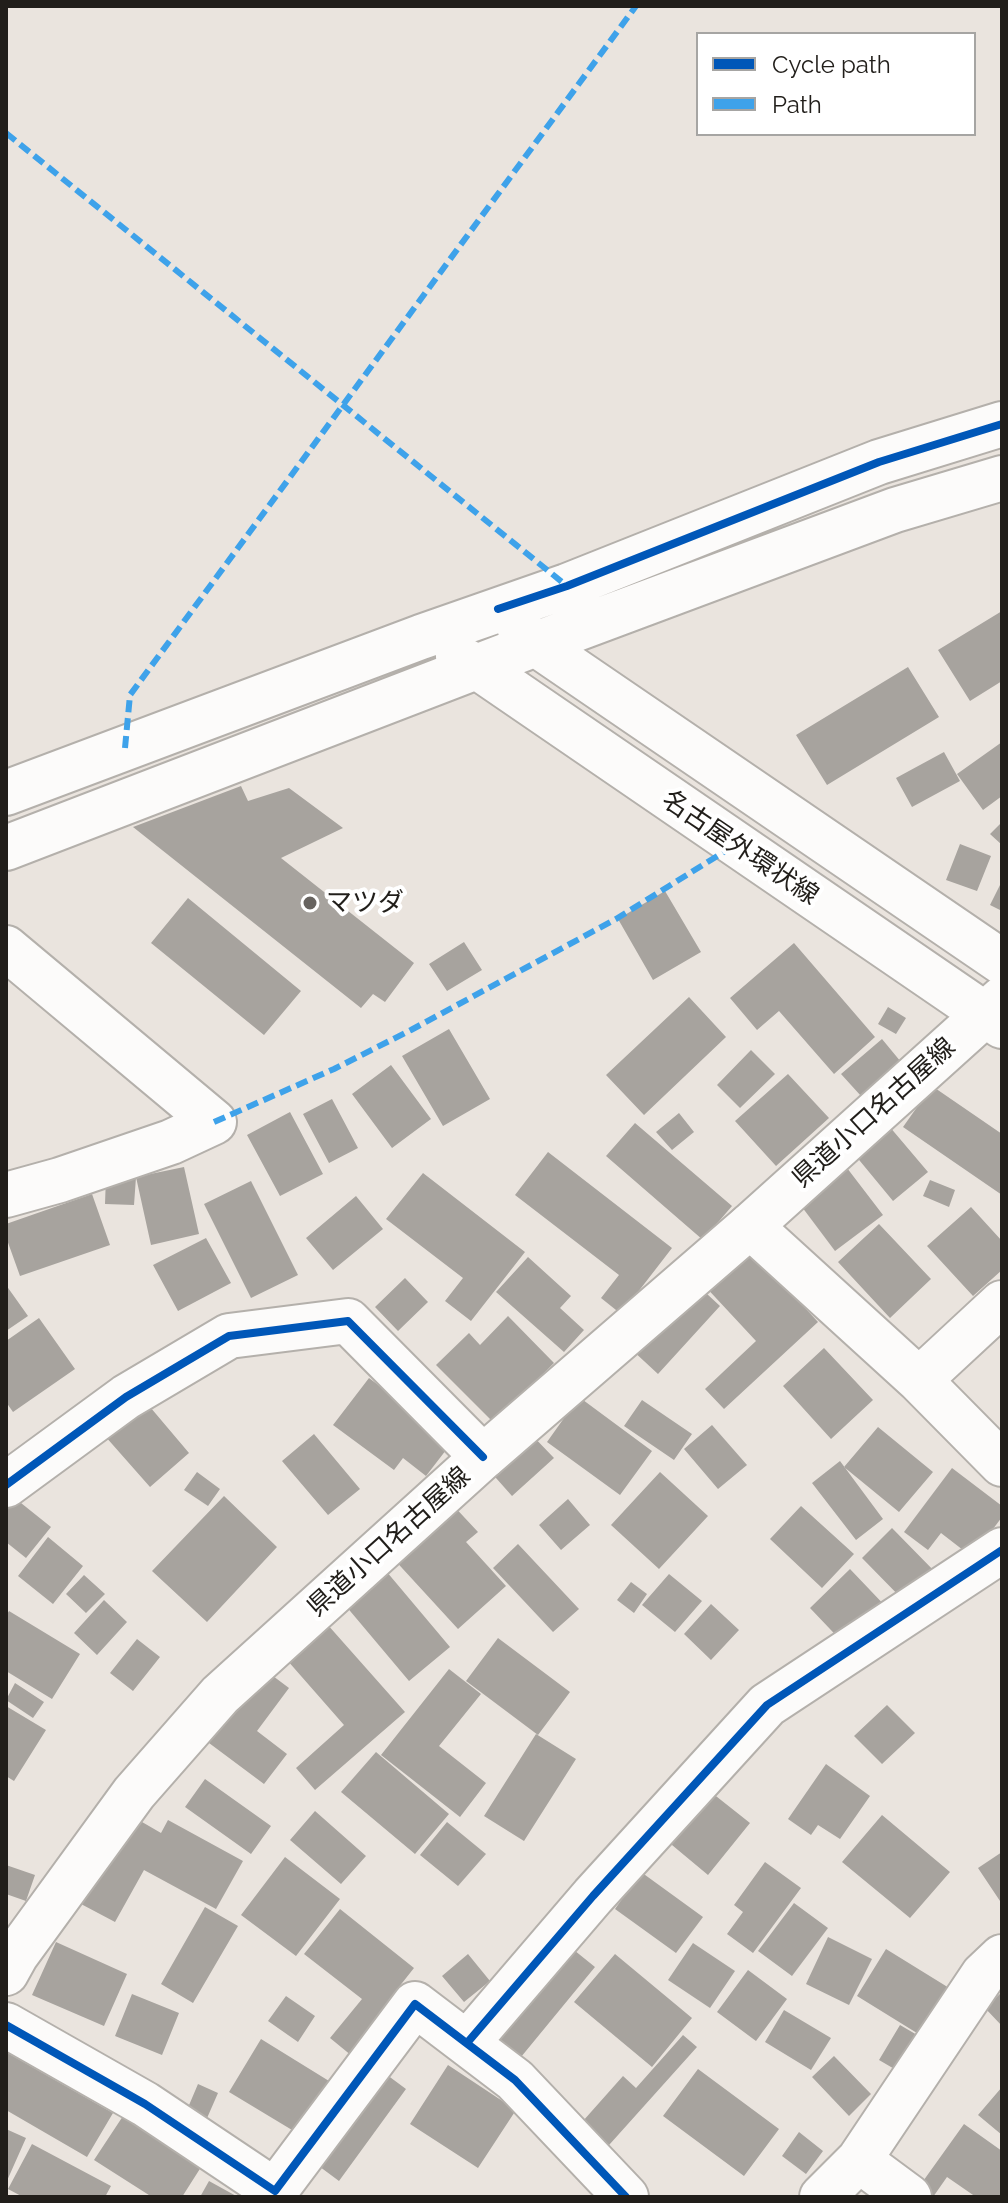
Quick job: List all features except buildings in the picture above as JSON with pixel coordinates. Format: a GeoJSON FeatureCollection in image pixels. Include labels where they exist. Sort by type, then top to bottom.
{"type":"FeatureCollection","features":[{"type":"Feature","properties":{"kind":"street"},"geometry":{"type":"LineString","coordinates":[[6,793],[421,637],[567,586],[879,462],[1002,424]]}},
{"type":"Feature","properties":{"kind":"street"},"geometry":{"type":"LineString","coordinates":[[6,848],[895,510],[1002,478]]}},
{"type":"Feature","properties":{"kind":"street","name":"名古屋外環状線"},"geometry":{"type":"LineString","coordinates":[[498,609],[536,644],[1002,962]]}},
{"type":"Feature","properties":{"kind":"street","name":"名古屋外環状線"},"geometry":{"type":"LineString","coordinates":[[421,637],[479,668],[996,1013]]}},
{"type":"Feature","properties":{"kind":"street"},"geometry":{"type":"LineString","coordinates":[[6,948],[214,1122],[171,1142],[6,1195]]}},
{"type":"Feature","properties":{"kind":"street","name":"県道小口名古屋線"},"geometry":{"type":"LineString","coordinates":[[6,1973],[134,1793],[220,1695],[483,1457],[996,1013]]}},
{"type":"Feature","properties":{"kind":"street"},"geometry":{"type":"LineString","coordinates":[[750,1226],[919,1380],[1002,1464]]}},
{"type":"Feature","properties":{"kind":"street"},"geometry":{"type":"LineString","coordinates":[[919,1380],[1002,1303]]}},
{"type":"Feature","properties":{"kind":"street"},"geometry":{"type":"LineString","coordinates":[[6,1485],[126,1397],[229,1336],[348,1321],[483,1457]]}},
{"type":"Feature","properties":{"kind":"street"},"geometry":{"type":"LineString","coordinates":[[467,2043],[593,1896],[767,1705],[1002,1550]]}},
{"type":"Feature","properties":{"kind":"street"},"geometry":{"type":"LineString","coordinates":[[822,2197],[859,2160],[983,1975],[1002,1957]]}},
{"type":"Feature","properties":{"kind":"street"},"geometry":{"type":"LineString","coordinates":[[6,2025],[145,2104],[275,2191],[415,2004],[515,2080],[626,2197]]}},
{"type":"Feature","properties":{"kind":"street"},"geometry":{"type":"LineString","coordinates":[[859,2160],[909,2197]]}},
{"type":"Feature","properties":{"kind":"marked path"},"geometry":{"type":"LineString","coordinates":[[125,748],[130,695],[636,6]]}},
{"type":"Feature","properties":{"kind":"marked path"},"geometry":{"type":"LineString","coordinates":[[6,133],[567,586]]}},
{"type":"Feature","properties":{"kind":"marked path"},"geometry":{"type":"LineString","coordinates":[[214,1122],[334,1069],[411,1030],[616,919],[735,845]]}},
{"type":"Feature","properties":{"kind":"cycle path"},"geometry":{"type":"LineString","coordinates":[[498,609],[567,586],[879,462],[1002,424]]}},
{"type":"Feature","properties":{"kind":"cycle path"},"geometry":{"type":"LineString","coordinates":[[6,1485],[126,1397],[229,1336],[348,1321],[483,1457]]}},
{"type":"Feature","properties":{"kind":"cycle path"},"geometry":{"type":"LineString","coordinates":[[467,2043],[593,1896],[767,1705],[1002,1550]]}},
{"type":"Feature","properties":{"kind":"cycle path"},"geometry":{"type":"LineString","coordinates":[[6,2025],[145,2104],[275,2191],[415,2004],[515,2080],[626,2197]]}},
{"type":"Feature","properties":{"kind":"place","name":"マツダ"},"geometry":{"type":"Point","coordinates":[310,903]}}]}
